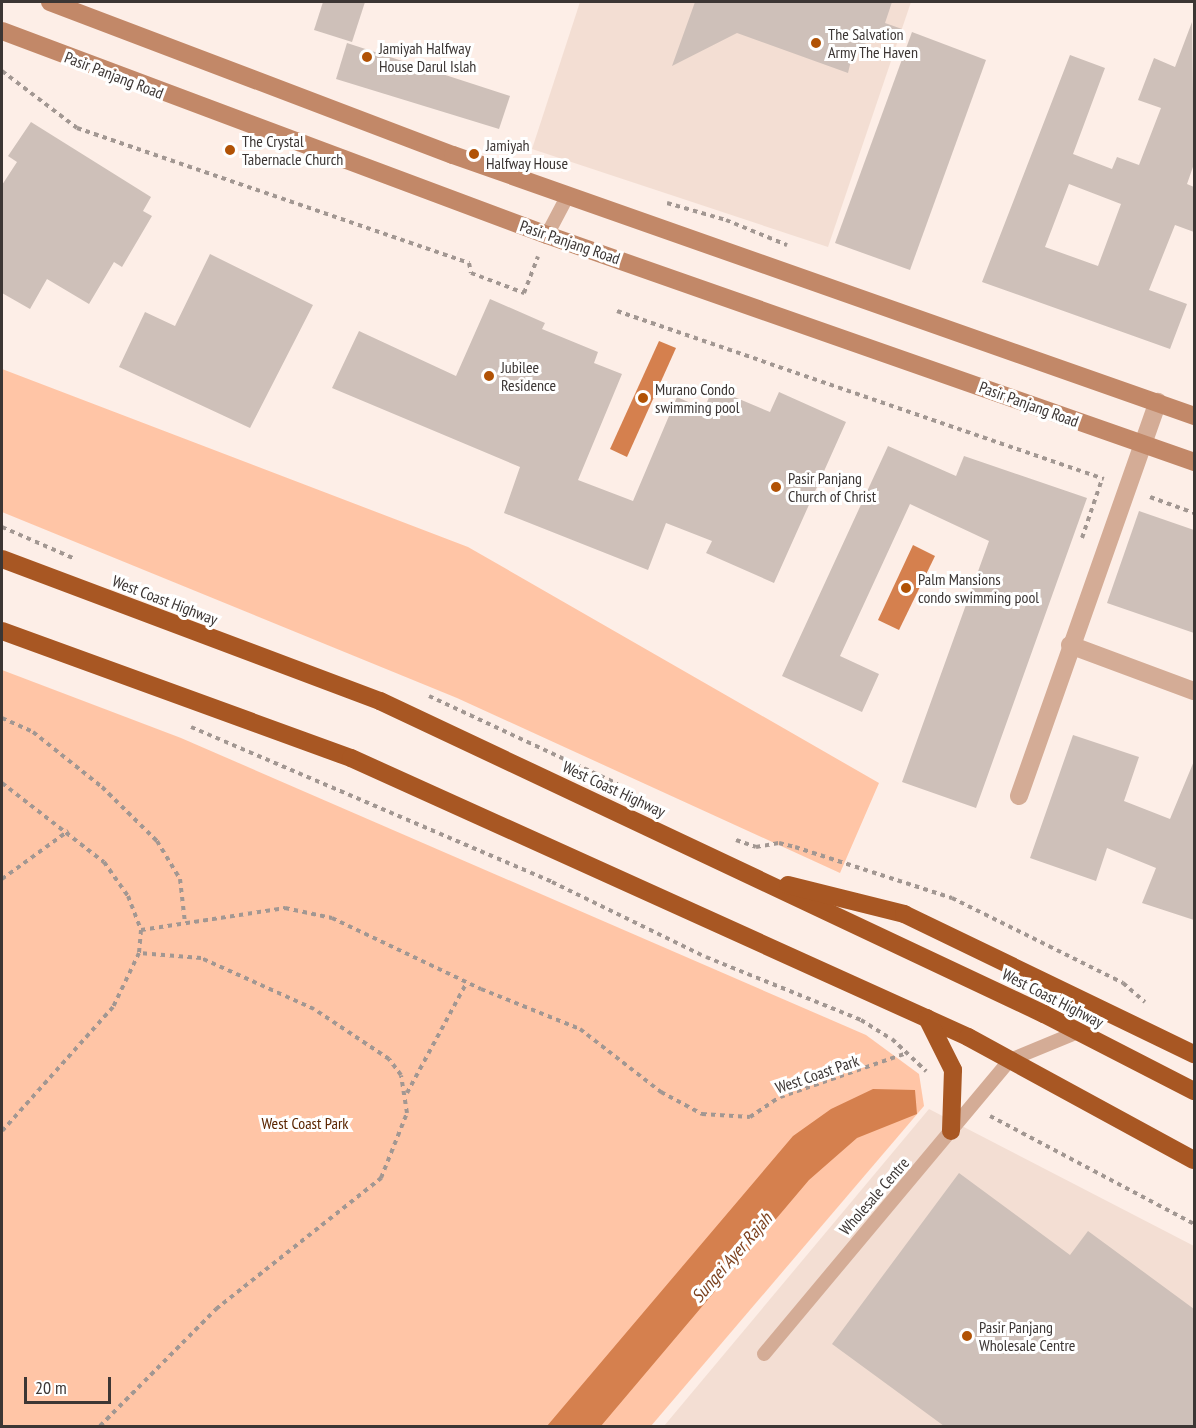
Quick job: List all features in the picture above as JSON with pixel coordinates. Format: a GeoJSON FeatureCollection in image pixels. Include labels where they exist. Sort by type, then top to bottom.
{"type":"FeatureCollection","features":[{"type":"Feature","properties":{"kind":"highway","name":"West Coast Highway"},"geometry":{"type":"LineString","coordinates":[[2,559],[380,701],[757,878],[1078,1032],[1194,1091]]}},
{"type":"Feature","properties":{"kind":"highway"},"geometry":{"type":"LineString","coordinates":[[2,631],[351,758],[927,1018],[1010,1060],[1194,1160]]}},
{"type":"Feature","properties":{"kind":"highway"},"geometry":{"type":"LineString","coordinates":[[757,878],[904,914],[1194,1054]]}},
{"type":"Feature","properties":{"kind":"highway"},"geometry":{"type":"LineString","coordinates":[[927,1018],[953,1071],[951,1131]]}},
{"type":"Feature","properties":{"kind":"main road"},"geometry":{"type":"LineString","coordinates":[[50,2],[568,195],[1194,416]]}},
{"type":"Feature","properties":{"kind":"main road","name":"Pasir Panjang Road"},"geometry":{"type":"LineString","coordinates":[[2,31],[547,235],[1194,462]]}},
{"type":"Feature","properties":{"kind":"street"},"geometry":{"type":"LineString","coordinates":[[1019,796],[1125,488],[1158,402]]}},
{"type":"Feature","properties":{"kind":"street"},"geometry":{"type":"LineString","coordinates":[[1070,645],[1194,691]]}},
{"type":"Feature","properties":{"kind":"lane"},"geometry":{"type":"LineString","coordinates":[[547,235],[568,195]]}},
{"type":"Feature","properties":{"kind":"lane"},"geometry":{"type":"LineString","coordinates":[[1010,1060],[1078,1032]]}},
{"type":"Feature","properties":{"kind":"lane","name":"Wholesale Centre"},"geometry":{"type":"LineString","coordinates":[[764,1354],[951,1131],[972,1110],[1010,1060]]}},
{"type":"Feature","properties":{"kind":"path"},"geometry":{"type":"LineString","coordinates":[[2,71],[77,128],[468,263],[471,273],[524,293],[547,235]]}},
{"type":"Feature","properties":{"kind":"path"},"geometry":{"type":"LineString","coordinates":[[617,311],[1194,513]]}},
{"type":"Feature","properties":{"kind":"path"},"geometry":{"type":"LineString","coordinates":[[2,527],[82,562]]}},
{"type":"Feature","properties":{"kind":"path"},"geometry":{"type":"LineString","coordinates":[[423,693],[630,790]]}},
{"type":"Feature","properties":{"kind":"path"},"geometry":{"type":"LineString","coordinates":[[2,718],[42,739],[102,787],[157,841],[180,879],[184,923]]}},
{"type":"Feature","properties":{"kind":"path"},"geometry":{"type":"LineString","coordinates":[[189,726],[552,882],[706,957],[861,1020],[907,1053],[952,1090]]}},
{"type":"Feature","properties":{"kind":"path"},"geometry":{"type":"LineString","coordinates":[[2,783],[68,831],[104,862],[128,896],[141,930],[139,953],[113,1007],[2,1131]]}},
{"type":"Feature","properties":{"kind":"path"},"geometry":{"type":"LineString","coordinates":[[2,879],[68,831]]}},
{"type":"Feature","properties":{"kind":"path"},"geometry":{"type":"LineString","coordinates":[[732,838],[756,847],[779,843],[795,847],[952,898],[1123,983],[1152,1008]]}},
{"type":"Feature","properties":{"kind":"path","name":"West Coast Park"},"geometry":{"type":"LineString","coordinates":[[141,930],[285,908],[323,916],[467,982],[580,1029],[662,1092],[702,1113],[750,1117],[780,1097],[907,1053]]}},
{"type":"Feature","properties":{"kind":"path"},"geometry":{"type":"LineString","coordinates":[[100,1426],[216,1309],[381,1178],[407,1113],[406,1094],[389,1059],[315,1009],[201,958],[139,953]]}},
{"type":"Feature","properties":{"kind":"path"},"geometry":{"type":"LineString","coordinates":[[406,1094],[467,982]]}},
{"type":"Feature","properties":{"kind":"path"},"geometry":{"type":"LineString","coordinates":[[972,1110],[1004,1120],[1194,1224]]}},
{"type":"Feature","properties":{"kind":"shaded area"},"geometry":{"type":"Polygon","coordinates":[[[580,2],[911,2],[828,247],[532,149],[580,2]]]}},
{"type":"Feature","properties":{"kind":"shaded area","name":"Pasir Panjang Wholesale Centre"},"geometry":{"type":"Polygon","coordinates":[[[929,1109],[1194,1246],[1194,1426],[664,1426],[929,1109]]]}},
{"type":"Feature","properties":{"kind":"green space"},"geometry":{"type":"Polygon","coordinates":[[[2,369],[468,547],[879,783],[840,873],[457,698],[2,512],[2,369]]]}},
{"type":"Feature","properties":{"kind":"green space","name":"West Coast Park"},"geometry":{"type":"Polygon","coordinates":[[[2,670],[181,738],[866,1035],[919,1074],[924,1106],[651,1426],[2,1426],[2,670]]]}},
{"type":"Feature","properties":{"kind":"water","name":"Murano Condo swimming pool"},"geometry":{"type":"Polygon","coordinates":[[[659,341],[676,348],[627,457],[610,449],[659,341]]]}},
{"type":"Feature","properties":{"kind":"water","name":"Palm Mansions condo swimming pool"},"geometry":{"type":"Polygon","coordinates":[[[913,545],[935,556],[899,630],[878,620],[913,545]]]}},
{"type":"Feature","properties":{"kind":"water","name":"Sungei Ayer Rajah"},"geometry":{"type":"Polygon","coordinates":[[[873,1089],[915,1090],[917,1114],[857,1138],[809,1180],[601,1426],[547,1426],[793,1136],[831,1109],[873,1089]]]}},
{"type":"Feature","properties":{"kind":"building"},"geometry":{"type":"Polygon","coordinates":[[[323,2],[365,2],[352,42],[314,30],[323,2]]]}},
{"type":"Feature","properties":{"kind":"building","name":"The Salvation Army The Haven"},"geometry":{"type":"Polygon","coordinates":[[[695,2],[892,2],[885,23],[902,29],[854,48],[848,73],[737,33],[672,66],[695,2]]]}},
{"type":"Feature","properties":{"kind":"building"},"geometry":{"type":"Polygon","coordinates":[[[1192,22],[1194,164],[1187,184],[1194,187],[1194,232],[1175,225],[1149,290],[1187,304],[1170,349],[982,282],[1070,55],[1105,68],[1073,154],[1112,169],[1117,157],[1139,165],[1161,108],[1138,100],[1154,58],[1175,67],[1192,22]],[[1069,184],[1045,247],[1098,266],[1121,204],[1069,184]]]}},
{"type":"Feature","properties":{"kind":"building"},"geometry":{"type":"Polygon","coordinates":[[[912,32],[986,60],[910,270],[835,243],[912,32]]]}},
{"type":"Feature","properties":{"kind":"building"},"geometry":{"type":"Polygon","coordinates":[[[347,43],[510,96],[499,129],[336,79],[347,43]]]}},
{"type":"Feature","properties":{"kind":"building"},"geometry":{"type":"Polygon","coordinates":[[[31,122],[151,197],[143,211],[152,216],[122,267],[114,262],[89,304],[47,279],[30,309],[2,293],[2,185],[17,162],[8,156],[31,122]]]}},
{"type":"Feature","properties":{"kind":"building"},"geometry":{"type":"Polygon","coordinates":[[[210,254],[313,305],[250,428],[119,367],[145,312],[175,326],[210,254]]]}},
{"type":"Feature","properties":{"kind":"building"},"geometry":{"type":"Polygon","coordinates":[[[490,299],[545,323],[542,329],[598,352],[594,363],[622,374],[578,480],[633,501],[677,397],[704,409],[713,388],[770,412],[779,392],[846,422],[774,583],[706,553],[712,541],[666,523],[648,570],[504,513],[520,467],[332,388],[359,331],[456,376],[490,299]]]}},
{"type":"Feature","properties":{"kind":"building"},"geometry":{"type":"Polygon","coordinates":[[[888,446],[956,476],[964,456],[1087,498],[976,808],[902,782],[989,541],[910,504],[840,656],[879,674],[862,712],[782,676],[888,446]]]}},
{"type":"Feature","properties":{"kind":"building"},"geometry":{"type":"Polygon","coordinates":[[[1139,511],[1194,530],[1194,633],[1107,603],[1139,511]]]}},
{"type":"Feature","properties":{"kind":"building"},"geometry":{"type":"Polygon","coordinates":[[[1073,735],[1139,757],[1124,801],[1170,819],[1194,761],[1194,920],[1142,903],[1156,868],[1107,848],[1096,881],[1030,858],[1073,735]]]}},
{"type":"Feature","properties":{"kind":"building"},"geometry":{"type":"Polygon","coordinates":[[[959,1173],[1070,1255],[1088,1231],[1194,1309],[1194,1426],[944,1426],[832,1344],[959,1173]]]}},
{"type":"Feature","properties":{"kind":"place","name":"The Salvation Army The Haven"},"geometry":{"type":"Point","coordinates":[816,43]}},
{"type":"Feature","properties":{"kind":"place","name":"Jamiyah Halfway House Darul Islah"},"geometry":{"type":"Point","coordinates":[367,57]}},
{"type":"Feature","properties":{"kind":"place","name":"The Crystal Tabernacle Church"},"geometry":{"type":"Point","coordinates":[230,150]}},
{"type":"Feature","properties":{"kind":"place","name":"Jamiyah Halfway House"},"geometry":{"type":"Point","coordinates":[474,154]}},
{"type":"Feature","properties":{"kind":"place","name":"Jubilee Residence"},"geometry":{"type":"Point","coordinates":[489,376]}},
{"type":"Feature","properties":{"kind":"place","name":"Murano Condo swimming pool"},"geometry":{"type":"Point","coordinates":[643,398]}},
{"type":"Feature","properties":{"kind":"place","name":"Pasir Panjang Church of Christ"},"geometry":{"type":"Point","coordinates":[776,487]}},
{"type":"Feature","properties":{"kind":"place","name":"Palm Mansions condo swimming pool"},"geometry":{"type":"Point","coordinates":[906,588]}},
{"type":"Feature","properties":{"kind":"place","name":"Pasir Panjang Wholesale Centre"},"geometry":{"type":"Point","coordinates":[967,1336]}}]}
